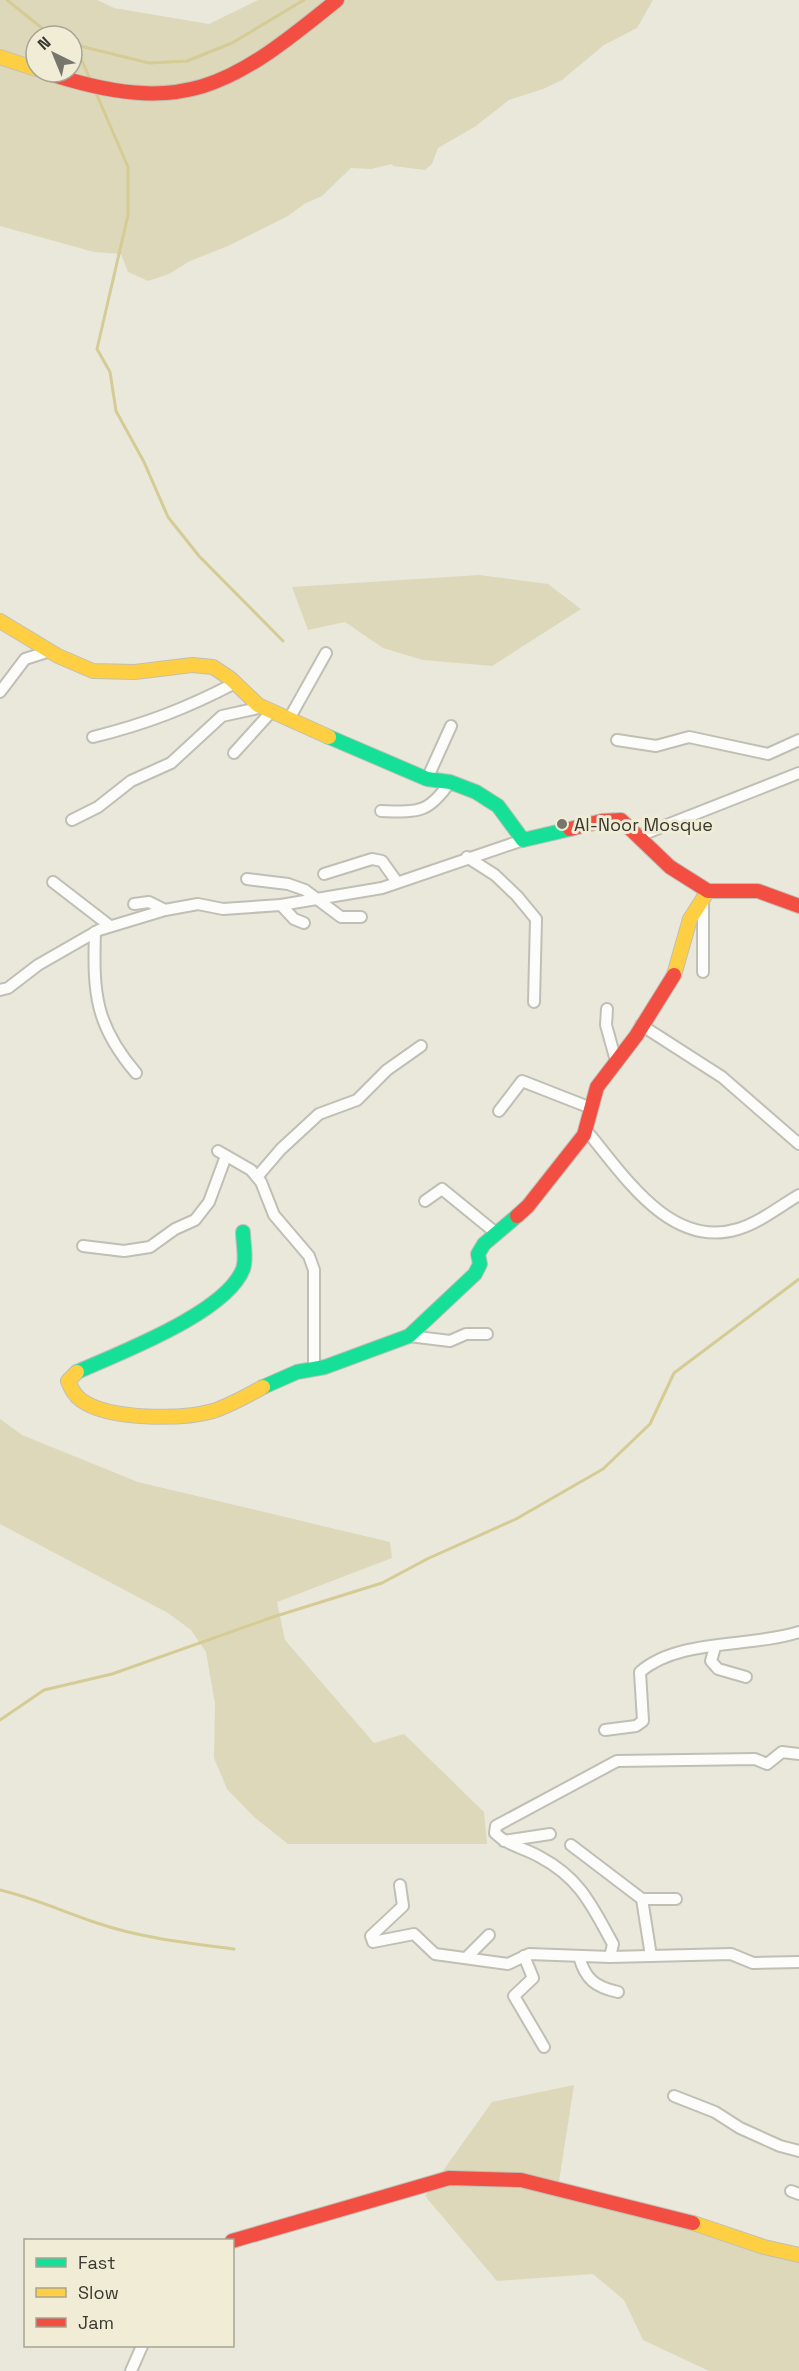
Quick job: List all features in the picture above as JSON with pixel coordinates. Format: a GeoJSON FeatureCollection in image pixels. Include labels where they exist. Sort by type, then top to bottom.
{"type":"FeatureCollection","features":[{"type":"Feature","properties":{"kind":"street"},"geometry":{"type":"LineString","coordinates":[[78,84],[127,92],[166,93],[207,87],[267,57],[337,0]]}},
{"type":"Feature","properties":{"kind":"street"},"geometry":{"type":"LineString","coordinates":[[0,57],[24,65]]}},
{"type":"Feature","properties":{"kind":"street"},"geometry":{"type":"LineString","coordinates":[[0,621],[26,634],[60,658],[94,671],[155,670],[194,664],[212,667],[231,677],[241,692],[267,709],[427,780],[450,782],[476,792],[498,806],[523,840]]}},
{"type":"Feature","properties":{"kind":"street"},"geometry":{"type":"LineString","coordinates":[[0,692],[25,659],[51,651]]}},
{"type":"Feature","properties":{"kind":"street"},"geometry":{"type":"LineString","coordinates":[[289,719],[326,652]]}},
{"type":"Feature","properties":{"kind":"street"},"geometry":{"type":"LineString","coordinates":[[93,737],[148,723],[192,706],[235,683]]}},
{"type":"Feature","properties":{"kind":"street"},"geometry":{"type":"LineString","coordinates":[[234,753],[267,709]]}},
{"type":"Feature","properties":{"kind":"street"},"geometry":{"type":"LineString","coordinates":[[72,820],[98,807],[131,781],[171,763],[222,716],[267,709]]}},
{"type":"Feature","properties":{"kind":"street"},"geometry":{"type":"LineString","coordinates":[[427,780],[451,726]]}},
{"type":"Feature","properties":{"kind":"street"},"geometry":{"type":"LineString","coordinates":[[617,740],[656,746],[689,737],[768,754],[799,740]]}},
{"type":"Feature","properties":{"kind":"street"},"geometry":{"type":"LineString","coordinates":[[639,836],[799,773]]}},
{"type":"Feature","properties":{"kind":"street"},"geometry":{"type":"LineString","coordinates":[[773,784],[799,780]]}},
{"type":"Feature","properties":{"kind":"street"},"geometry":{"type":"LineString","coordinates":[[381,811],[413,812],[435,803],[450,782]]}},
{"type":"Feature","properties":{"kind":"street"},"geometry":{"type":"LineString","coordinates":[[0,990],[8,988],[38,965],[95,932],[165,910],[198,904],[223,909],[281,905],[382,888],[467,857],[523,840],[602,821],[621,820],[670,867],[706,894],[758,891],[799,906]]}},
{"type":"Feature","properties":{"kind":"street"},"geometry":{"type":"LineString","coordinates":[[467,857],[495,875],[522,900],[536,919],[534,1002]]}},
{"type":"Feature","properties":{"kind":"street"},"geometry":{"type":"LineString","coordinates":[[324,874],[372,859],[382,861],[397,882]]}},
{"type":"Feature","properties":{"kind":"street"},"geometry":{"type":"LineString","coordinates":[[247,879],[288,884],[318,898],[341,917],[361,917]]}},
{"type":"Feature","properties":{"kind":"street"},"geometry":{"type":"LineString","coordinates":[[53,882],[110,926]]}},
{"type":"Feature","properties":{"kind":"street"},"geometry":{"type":"LineString","coordinates":[[703,972],[706,894]]}},
{"type":"Feature","properties":{"kind":"street"},"geometry":{"type":"LineString","coordinates":[[243,1232],[244,1268],[232,1288],[168,1332],[76,1372],[68,1381],[75,1396],[85,1403],[125,1413],[178,1416],[222,1408],[266,1383],[355,1357],[409,1336],[475,1274],[480,1264],[478,1254],[484,1244],[528,1206],[586,1130],[597,1087],[642,1025],[674,975],[690,919],[706,894]]}},
{"type":"Feature","properties":{"kind":"street"},"geometry":{"type":"LineString","coordinates":[[134,904],[149,902],[165,910]]}},
{"type":"Feature","properties":{"kind":"street"},"geometry":{"type":"LineString","coordinates":[[281,905],[294,919],[304,923]]}},
{"type":"Feature","properties":{"kind":"street"},"geometry":{"type":"LineString","coordinates":[[95,932],[94,967],[100,1019],[136,1073]]}},
{"type":"Feature","properties":{"kind":"street"},"geometry":{"type":"LineString","coordinates":[[607,1009],[606,1025],[616,1060]]}},
{"type":"Feature","properties":{"kind":"street"},"geometry":{"type":"LineString","coordinates":[[642,1025],[722,1077],[799,1144]]}},
{"type":"Feature","properties":{"kind":"street"},"geometry":{"type":"LineString","coordinates":[[257,1177],[281,1149],[319,1114],[357,1100],[387,1070],[421,1046]]}},
{"type":"Feature","properties":{"kind":"street"},"geometry":{"type":"LineString","coordinates":[[499,1111],[522,1081],[591,1108]]}},
{"type":"Feature","properties":{"kind":"street"},"geometry":{"type":"LineString","coordinates":[[586,1130],[650,1206],[686,1228],[721,1232],[740,1229],[799,1196]]}},
{"type":"Feature","properties":{"kind":"street"},"geometry":{"type":"LineString","coordinates":[[83,1246],[124,1251],[150,1247],[175,1229],[195,1220],[209,1202],[222,1153],[257,1177],[274,1215],[309,1256],[314,1270],[312,1303],[316,1341],[314,1368]]}},
{"type":"Feature","properties":{"kind":"street"},"geometry":{"type":"LineString","coordinates":[[425,1201],[442,1189],[496,1233]]}},
{"type":"Feature","properties":{"kind":"street"},"geometry":{"type":"LineString","coordinates":[[409,1336],[450,1341],[466,1334],[487,1334]]}},
{"type":"Feature","properties":{"kind":"street"},"geometry":{"type":"LineString","coordinates":[[605,1730],[627,1728],[643,1721],[640,1672],[653,1661],[693,1650],[755,1642],[799,1632]]}},
{"type":"Feature","properties":{"kind":"street"},"geometry":{"type":"LineString","coordinates":[[715,1647],[711,1661],[718,1669],[746,1677]]}},
{"type":"Feature","properties":{"kind":"street"},"geometry":{"type":"LineString","coordinates":[[610,1957],[613,1944],[580,1886],[540,1856],[504,1841],[495,1833],[496,1826],[501,1821],[595,1776],[617,1761],[755,1759],[767,1764],[782,1752],[799,1754]]}},
{"type":"Feature","properties":{"kind":"street"},"geometry":{"type":"LineString","coordinates":[[504,1841],[550,1834]]}},
{"type":"Feature","properties":{"kind":"street"},"geometry":{"type":"LineString","coordinates":[[571,1845],[642,1899],[676,1899]]}},
{"type":"Feature","properties":{"kind":"street"},"geometry":{"type":"LineString","coordinates":[[400,1885],[403,1906],[371,1936],[374,1942],[414,1934],[435,1954],[508,1964],[529,1954],[610,1957],[731,1954],[753,1963],[799,1962]]}},
{"type":"Feature","properties":{"kind":"street"},"geometry":{"type":"LineString","coordinates":[[642,1899],[651,1956]]}},
{"type":"Feature","properties":{"kind":"street"},"geometry":{"type":"LineString","coordinates":[[466,1958],[489,1935]]}},
{"type":"Feature","properties":{"kind":"street"},"geometry":{"type":"LineString","coordinates":[[524,1956],[533,1978],[514,1996],[544,2047]]}},
{"type":"Feature","properties":{"kind":"street"},"geometry":{"type":"LineString","coordinates":[[579,1956],[582,1968],[590,1980],[601,1988],[618,1992]]}},
{"type":"Feature","properties":{"kind":"street"},"geometry":{"type":"LineString","coordinates":[[675,2096],[715,2112],[740,2128],[780,2146],[799,2151]]}},
{"type":"Feature","properties":{"kind":"street"},"geometry":{"type":"LineString","coordinates":[[234,2240],[449,2178],[521,2180],[704,2226],[764,2247],[799,2255]]}},
{"type":"Feature","properties":{"kind":"street"},"geometry":{"type":"LineString","coordinates":[[131,2371],[142,2347]]}},
{"type":"Feature","properties":{"kind":"shaded area"},"geometry":{"type":"Polygon","coordinates":[[[0,0],[97,0],[114,8],[209,24],[258,0],[653,0],[637,28],[604,45],[562,80],[509,100],[476,126],[438,148],[432,164],[425,170],[392,164],[371,169],[351,168],[322,196],[304,204],[288,216],[228,246],[190,261],[169,274],[148,281],[128,272],[121,254],[94,252],[0,226],[0,0]]]}},
{"type":"Feature","properties":{"kind":"shaded area"},"geometry":{"type":"Polygon","coordinates":[[[479,575],[548,584],[581,609],[492,666],[423,660],[383,648],[345,622],[308,630],[292,587],[479,575]]]}},
{"type":"Feature","properties":{"kind":"shaded area"},"geometry":{"type":"Polygon","coordinates":[[[0,1419],[22,1435],[138,1482],[390,1542],[392,1558],[277,1602],[285,1640],[374,1743],[404,1734],[484,1812],[487,1844],[288,1844],[254,1817],[227,1789],[214,1758],[215,1704],[206,1652],[191,1630],[168,1613],[0,1524],[0,1419]]]}},
{"type":"Feature","properties":{"kind":"shaded area"},"geometry":{"type":"Polygon","coordinates":[[[574,2085],[558,2188],[799,2256],[799,2371],[709,2371],[643,2340],[624,2300],[593,2274],[497,2281],[425,2196],[492,2102],[574,2085]]]}},
{"type":"Feature","properties":{"kind":"waterway"},"geometry":{"type":"LineString","coordinates":[[7,0],[37,24]]}},
{"type":"Feature","properties":{"kind":"waterway"},"geometry":{"type":"LineString","coordinates":[[84,47],[149,63],[187,61],[232,43],[304,0]]}},
{"type":"Feature","properties":{"kind":"waterway"},"geometry":{"type":"LineString","coordinates":[[84,65],[90,79]]}},
{"type":"Feature","properties":{"kind":"waterway"},"geometry":{"type":"LineString","coordinates":[[96,93],[128,167],[128,215],[97,349],[110,372],[116,411],[144,462],[168,517],[199,556],[283,641]]}},
{"type":"Feature","properties":{"kind":"waterway"},"geometry":{"type":"LineString","coordinates":[[0,1720],[44,1690],[112,1674],[273,1617],[382,1583],[427,1559],[516,1519],[603,1469],[650,1424],[674,1373],[799,1279]]}},
{"type":"Feature","properties":{"kind":"waterway"},"geometry":{"type":"LineString","coordinates":[[0,1890],[130,1933],[234,1949]]}},
{"type":"Feature","properties":{"kind":"traffic: fast"},"geometry":{"type":"LineString","coordinates":[[329,737],[427,779],[450,782],[476,792],[498,806],[523,840],[570,829]]}},
{"type":"Feature","properties":{"kind":"traffic: fast"},"geometry":{"type":"LineString","coordinates":[[263,1387],[297,1372],[325,1367],[409,1336],[475,1274],[480,1264],[478,1254],[484,1244],[517,1216]]}},
{"type":"Feature","properties":{"kind":"traffic: fast"},"geometry":{"type":"LineString","coordinates":[[77,1372],[169,1330],[216,1301],[233,1285],[243,1269],[245,1255],[243,1232]]}},
{"type":"Feature","properties":{"kind":"traffic: slow"},"geometry":{"type":"LineString","coordinates":[[0,57],[24,65]]}},
{"type":"Feature","properties":{"kind":"traffic: slow"},"geometry":{"type":"LineString","coordinates":[[0,621],[58,656],[93,671],[135,672],[192,665],[213,667],[231,679],[258,705],[329,737]]}},
{"type":"Feature","properties":{"kind":"traffic: slow"},"geometry":{"type":"LineString","coordinates":[[674,975],[690,919],[708,891]]}},
{"type":"Feature","properties":{"kind":"traffic: slow"},"geometry":{"type":"LineString","coordinates":[[77,1372],[68,1381],[81,1400],[93,1407],[126,1415],[164,1417],[199,1414],[233,1403],[263,1387]]}},
{"type":"Feature","properties":{"kind":"traffic: slow"},"geometry":{"type":"LineString","coordinates":[[693,2223],[764,2247],[799,2255]]}},
{"type":"Feature","properties":{"kind":"traffic: jam"},"geometry":{"type":"LineString","coordinates":[[84,84],[134,93],[170,93],[202,86],[234,74],[265,55],[337,0]]}},
{"type":"Feature","properties":{"kind":"traffic: jam"},"geometry":{"type":"LineString","coordinates":[[570,829],[602,821],[621,820],[670,867],[708,891],[758,891],[799,906]]}},
{"type":"Feature","properties":{"kind":"traffic: jam"},"geometry":{"type":"LineString","coordinates":[[517,1216],[528,1206],[584,1135],[597,1087],[636,1036],[674,975]]}},
{"type":"Feature","properties":{"kind":"traffic: jam"},"geometry":{"type":"LineString","coordinates":[[234,2240],[449,2178],[521,2180],[693,2223]]}},
{"type":"Feature","properties":{"kind":"place","name":"Al-Noor Mosque"},"geometry":{"type":"Point","coordinates":[562,824]}}]}
